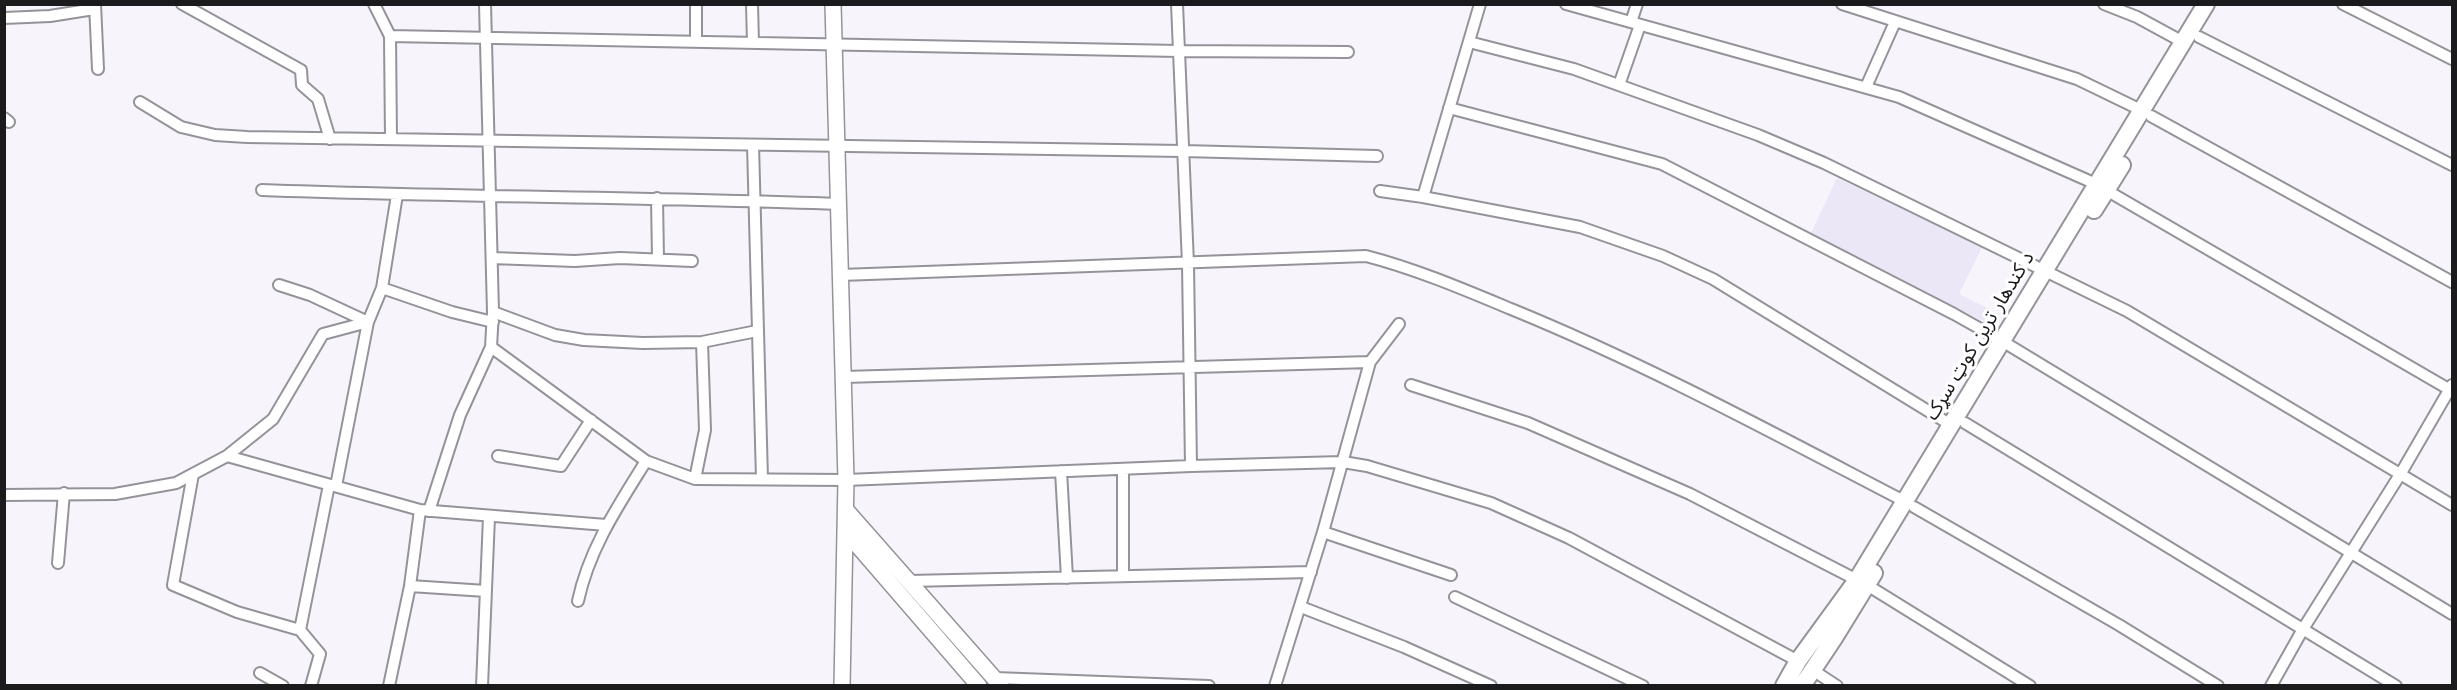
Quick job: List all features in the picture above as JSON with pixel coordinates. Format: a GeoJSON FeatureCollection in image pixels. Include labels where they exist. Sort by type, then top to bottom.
{"type":"FeatureCollection","features":[{"type":"Feature","properties":{"kind":"main road"},"geometry":{"type":"LineString","coordinates":[[833,4],[846,480],[842,686]]}},
{"type":"Feature","properties":{"kind":"main road","name":"د کندهار ترين کوټ سړک"},"geometry":{"type":"LineString","coordinates":[[2191,39],[2206,4]]}},
{"type":"Feature","properties":{"kind":"main road","name":"د کندهار ترين کوټ سړک"},"geometry":{"type":"LineString","coordinates":[[1784,686],[1805,665],[1862,583],[2191,39],[2219,4]]}},
{"type":"Feature","properties":{"kind":"main road"},"geometry":{"type":"LineString","coordinates":[[846,510],[998,682]]}},
{"type":"Feature","properties":{"kind":"main road"},"geometry":{"type":"LineString","coordinates":[[846,532],[980,686]]}},
{"type":"Feature","properties":{"kind":"main road","name":"د کندهار ترين کوټ سړک"},"geometry":{"type":"LineString","coordinates":[[1802,686],[1805,665]]}},
{"type":"Feature","properties":{"kind":"street"},"geometry":{"type":"LineString","coordinates":[[182,4],[301,70],[302,86],[318,99],[330,138]]}},
{"type":"Feature","properties":{"kind":"street"},"geometry":{"type":"LineString","coordinates":[[374,4],[390,36],[391,139]]}},
{"type":"Feature","properties":{"kind":"street"},"geometry":{"type":"LineString","coordinates":[[389,686],[424,510],[460,415],[491,347],[492,258],[485,4]]}},
{"type":"Feature","properties":{"kind":"street"},"geometry":{"type":"LineString","coordinates":[[696,4],[696,42]]}},
{"type":"Feature","properties":{"kind":"street"},"geometry":{"type":"LineString","coordinates":[[752,4],[753,43]]}},
{"type":"Feature","properties":{"kind":"street"},"geometry":{"type":"LineString","coordinates":[[1177,4],[1188,264],[1191,466]]}},
{"type":"Feature","properties":{"kind":"street"},"geometry":{"type":"LineString","coordinates":[[1423,196],[1480,4]]}},
{"type":"Feature","properties":{"kind":"street"},"geometry":{"type":"LineString","coordinates":[[1566,4],[1899,97],[2102,187],[2452,388],[2271,686]]}},
{"type":"Feature","properties":{"kind":"street"},"geometry":{"type":"LineString","coordinates":[[1619,85],[1635,24],[1637,4]]}},
{"type":"Feature","properties":{"kind":"street"},"geometry":{"type":"LineString","coordinates":[[1842,4],[2078,79],[2146,113],[2452,282]]}},
{"type":"Feature","properties":{"kind":"street"},"geometry":{"type":"LineString","coordinates":[[2104,4],[2191,39],[2452,165]]}},
{"type":"Feature","properties":{"kind":"street"},"geometry":{"type":"LineString","coordinates":[[2343,4],[2452,59]]}},
{"type":"Feature","properties":{"kind":"street"},"geometry":{"type":"LineString","coordinates":[[4,18],[50,16],[94,7],[98,69]]}},
{"type":"Feature","properties":{"kind":"street"},"geometry":{"type":"LineString","coordinates":[[1866,87],[1895,22]]}},
{"type":"Feature","properties":{"kind":"street"},"geometry":{"type":"LineString","coordinates":[[390,36],[1179,51],[1348,52]]}},
{"type":"Feature","properties":{"kind":"street"},"geometry":{"type":"LineString","coordinates":[[1469,42],[1574,69],[1758,135],[1824,163],[2127,311],[2452,505]]}},
{"type":"Feature","properties":{"kind":"street"},"geometry":{"type":"LineString","coordinates":[[140,102],[181,127],[215,135],[1183,150],[1377,156]]}},
{"type":"Feature","properties":{"kind":"street"},"geometry":{"type":"LineString","coordinates":[[1449,108],[1662,164],[1954,314],[2007,344],[2452,614]]}},
{"type":"Feature","properties":{"kind":"street"},"geometry":{"type":"LineString","coordinates":[[753,145],[762,479]]}},
{"type":"Feature","properties":{"kind":"street"},"geometry":{"type":"LineString","coordinates":[[262,190],[839,204]]}},
{"type":"Feature","properties":{"kind":"street"},"geometry":{"type":"LineString","coordinates":[[1380,191],[1423,196],[1580,227],[1663,256],[1713,279],[2397,686]]}},
{"type":"Feature","properties":{"kind":"street"},"geometry":{"type":"LineString","coordinates":[[300,630],[368,322],[382,288],[397,195]]}},
{"type":"Feature","properties":{"kind":"street"},"geometry":{"type":"LineString","coordinates":[[657,198],[658,259]]}},
{"type":"Feature","properties":{"kind":"street"},"geometry":{"type":"LineString","coordinates":[[841,275],[1366,256],[1417,270],[1572,334],[1730,411],[1909,504],[2119,625],[2218,686]]}},
{"type":"Feature","properties":{"kind":"street"},"geometry":{"type":"LineString","coordinates":[[492,258],[575,261],[620,258],[692,261]]}},
{"type":"Feature","properties":{"kind":"street"},"geometry":{"type":"LineString","coordinates":[[279,285],[310,295],[368,322]]}},
{"type":"Feature","properties":{"kind":"street"},"geometry":{"type":"LineString","coordinates":[[382,288],[452,312],[493,317],[555,335],[584,340],[702,342],[757,331]]}},
{"type":"Feature","properties":{"kind":"street"},"geometry":{"type":"LineString","coordinates":[[4,495],[116,494],[176,483],[227,456],[273,419],[323,334],[368,322]]}},
{"type":"Feature","properties":{"kind":"street"},"geometry":{"type":"LineString","coordinates":[[1275,686],[1323,532],[1370,362],[1399,324]]}},
{"type":"Feature","properties":{"kind":"street"},"geometry":{"type":"LineString","coordinates":[[695,479],[705,430],[702,342]]}},
{"type":"Feature","properties":{"kind":"street"},"geometry":{"type":"LineString","coordinates":[[491,347],[646,461],[695,479],[846,480],[1343,462],[1366,466],[1491,502],[1569,538],[1805,665],[1837,686]]}},
{"type":"Feature","properties":{"kind":"street"},"geometry":{"type":"LineString","coordinates":[[844,377],[1370,362]]}},
{"type":"Feature","properties":{"kind":"street"},"geometry":{"type":"LineString","coordinates":[[1411,385],[1539,428],[1690,494],[1862,583],[2030,686]]}},
{"type":"Feature","properties":{"kind":"street"},"geometry":{"type":"LineString","coordinates":[[498,456],[561,466],[591,420]]}},
{"type":"Feature","properties":{"kind":"street"},"geometry":{"type":"LineString","coordinates":[[227,456],[424,510],[606,525]]}},
{"type":"Feature","properties":{"kind":"street"},"geometry":{"type":"LineString","coordinates":[[578,601],[584,574],[606,525],[646,461]]}},
{"type":"Feature","properties":{"kind":"street"},"geometry":{"type":"LineString","coordinates":[[1123,469],[1123,576]]}},
{"type":"Feature","properties":{"kind":"street"},"geometry":{"type":"LineString","coordinates":[[1061,471],[1067,578]]}},
{"type":"Feature","properties":{"kind":"street"},"geometry":{"type":"LineString","coordinates":[[193,474],[172,585],[237,612],[300,630],[320,654],[311,686]]}},
{"type":"Feature","properties":{"kind":"street"},"geometry":{"type":"LineString","coordinates":[[58,563],[64,493]]}},
{"type":"Feature","properties":{"kind":"street"},"geometry":{"type":"LineString","coordinates":[[482,686],[489,517]]}},
{"type":"Feature","properties":{"kind":"street"},"geometry":{"type":"LineString","coordinates":[[1323,532],[1451,575]]}},
{"type":"Feature","properties":{"kind":"street"},"geometry":{"type":"LineString","coordinates":[[909,581],[1311,572]]}},
{"type":"Feature","properties":{"kind":"street"},"geometry":{"type":"LineString","coordinates":[[410,586],[486,591]]}},
{"type":"Feature","properties":{"kind":"street"},"geometry":{"type":"LineString","coordinates":[[1455,597],[1643,686]]}},
{"type":"Feature","properties":{"kind":"street"},"geometry":{"type":"LineString","coordinates":[[1301,607],[1414,651],[1491,686]]}},
{"type":"Feature","properties":{"kind":"street"},"geometry":{"type":"LineString","coordinates":[[260,673],[283,686]]}},
{"type":"Feature","properties":{"kind":"street"},"geometry":{"type":"LineString","coordinates":[[998,682],[1209,686]]}},
{"type":"Feature","properties":{"kind":"shaded area"},"geometry":{"type":"Polygon","coordinates":[[[1837,178],[1982,247],[1959,294],[1989,309],[1985,322],[1810,235],[1837,178]]]}}]}
